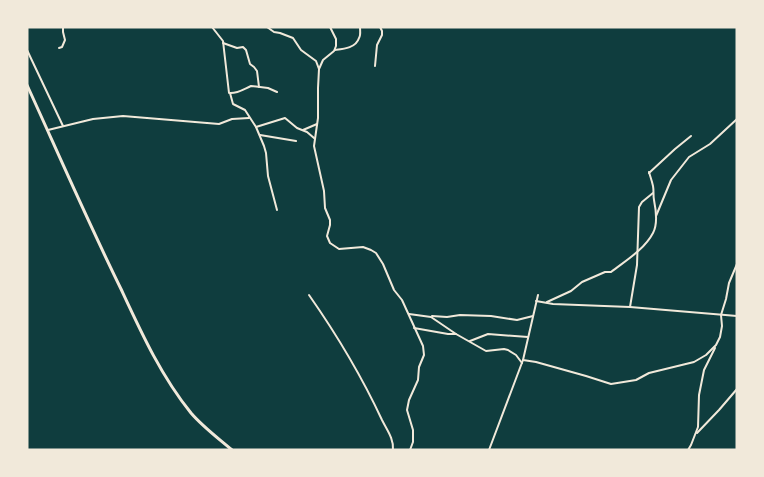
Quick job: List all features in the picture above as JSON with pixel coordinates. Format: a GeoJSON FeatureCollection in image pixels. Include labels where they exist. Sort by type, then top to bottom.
{"type":"FeatureCollection","features":[{"type":"Feature","properties":{"kind":"highway"},"geometry":{"type":"LineString","coordinates":[[27,85],[111,269],[165,376],[198,421],[232,450]]}},
{"type":"Feature","properties":{"kind":"street"},"geometry":{"type":"LineString","coordinates":[[58,48],[62,47],[65,40],[63,27]]}},
{"type":"Feature","properties":{"kind":"street"},"geometry":{"type":"LineString","coordinates":[[212,27],[223,43],[228,89],[233,104],[244,110],[260,135],[266,153],[267,176],[278,210]]}},
{"type":"Feature","properties":{"kind":"street"},"geometry":{"type":"LineString","coordinates":[[267,27],[292,38],[300,50],[316,61],[319,69]]}},
{"type":"Feature","properties":{"kind":"street"},"geometry":{"type":"LineString","coordinates":[[330,27],[336,41],[334,50],[323,60],[319,69],[317,124],[314,138],[314,152],[319,165],[325,207],[330,220],[327,235],[338,249],[363,247],[376,253],[394,290],[402,300],[423,346],[424,353],[417,383],[407,410],[413,430],[411,450]]}},
{"type":"Feature","properties":{"kind":"street"},"geometry":{"type":"LineString","coordinates":[[334,50],[344,49],[354,44],[359,38],[360,27]]}},
{"type":"Feature","properties":{"kind":"street"},"geometry":{"type":"LineString","coordinates":[[375,66],[377,45],[382,35],[380,27]]}},
{"type":"Feature","properties":{"kind":"street"},"geometry":{"type":"LineString","coordinates":[[223,43],[238,48],[243,47],[246,50],[250,64],[257,71],[259,87]]}},
{"type":"Feature","properties":{"kind":"street"},"geometry":{"type":"LineString","coordinates":[[27,50],[63,126]]}},
{"type":"Feature","properties":{"kind":"street"},"geometry":{"type":"LineString","coordinates":[[230,93],[251,86],[277,92]]}},
{"type":"Feature","properties":{"kind":"street"},"geometry":{"type":"LineString","coordinates":[[48,130],[93,119],[117,116],[219,124],[232,119],[249,118]]}},
{"type":"Feature","properties":{"kind":"street"},"geometry":{"type":"LineString","coordinates":[[256,127],[285,118],[314,138]]}},
{"type":"Feature","properties":{"kind":"street"},"geometry":{"type":"LineString","coordinates":[[655,219],[671,180],[689,157],[710,144],[737,119]]}},
{"type":"Feature","properties":{"kind":"street"},"geometry":{"type":"LineString","coordinates":[[303,130],[317,124]]}},
{"type":"Feature","properties":{"kind":"street"},"geometry":{"type":"LineString","coordinates":[[260,135],[296,141]]}},
{"type":"Feature","properties":{"kind":"street"},"geometry":{"type":"LineString","coordinates":[[544,302],[565,294],[582,282],[605,272],[611,272],[637,251],[654,232],[653,183],[649,173],[692,136]]}},
{"type":"Feature","properties":{"kind":"street"},"geometry":{"type":"LineString","coordinates":[[630,307],[637,251],[639,207],[653,192]]}},
{"type":"Feature","properties":{"kind":"street"},"geometry":{"type":"LineString","coordinates":[[688,450],[698,427],[699,394],[704,373],[721,333],[721,315],[729,283],[737,264]]}},
{"type":"Feature","properties":{"kind":"street"},"geometry":{"type":"LineString","coordinates":[[309,295],[356,368],[374,401],[392,438],[393,450]]}},
{"type":"Feature","properties":{"kind":"street"},"geometry":{"type":"LineString","coordinates":[[489,450],[523,362],[538,295]]}},
{"type":"Feature","properties":{"kind":"street"},"geometry":{"type":"LineString","coordinates":[[536,302],[737,316]]}},
{"type":"Feature","properties":{"kind":"street"},"geometry":{"type":"LineString","coordinates":[[408,314],[447,317],[491,316],[517,320],[533,316]]}},
{"type":"Feature","properties":{"kind":"street"},"geometry":{"type":"LineString","coordinates":[[428,315],[486,351],[506,349],[516,354],[523,362],[536,362],[609,384],[636,380],[649,373],[694,362],[716,345]]}},
{"type":"Feature","properties":{"kind":"street"},"geometry":{"type":"LineString","coordinates":[[414,328],[456,334]]}},
{"type":"Feature","properties":{"kind":"street"},"geometry":{"type":"LineString","coordinates":[[470,341],[488,334],[529,337]]}},
{"type":"Feature","properties":{"kind":"street"},"geometry":{"type":"LineString","coordinates":[[695,435],[737,388]]}}]}
